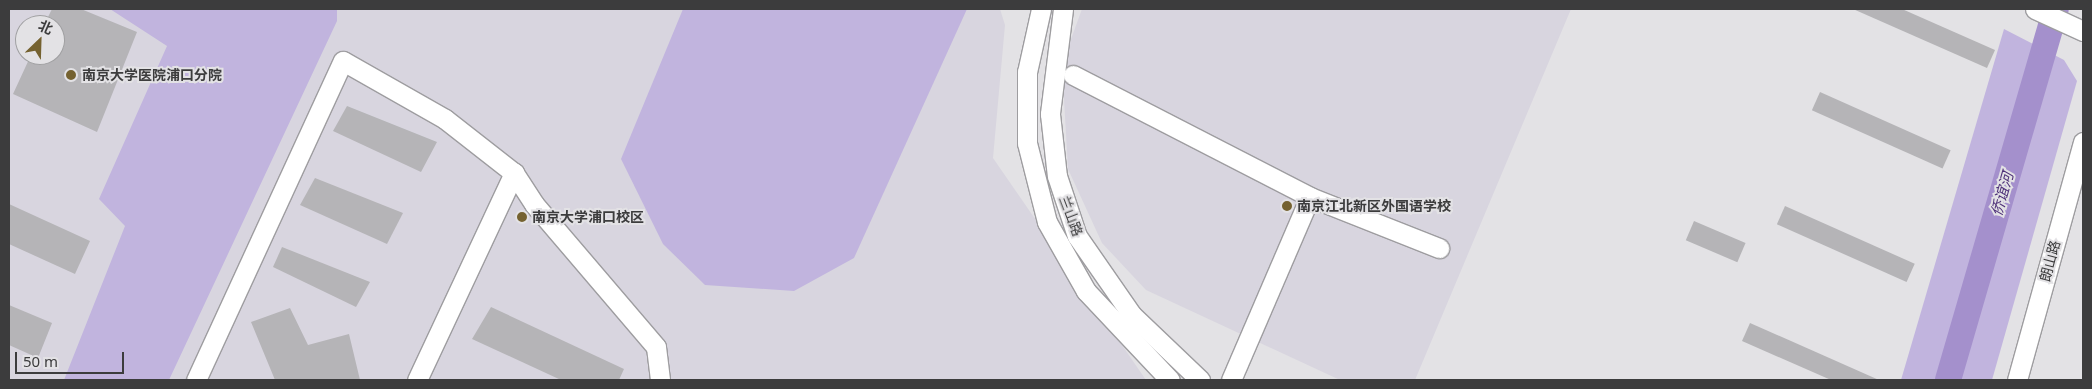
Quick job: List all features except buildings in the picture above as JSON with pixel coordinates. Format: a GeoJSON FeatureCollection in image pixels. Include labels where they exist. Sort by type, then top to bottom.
{"type":"FeatureCollection","features":[{"type":"Feature","properties":{"kind":"street","name":"兰山路"},"geometry":{"type":"LineString","coordinates":[[1041,9],[1027,72],[1026,143],[1047,222],[1086,291],[1170,380]]}},
{"type":"Feature","properties":{"kind":"street","name":"兰山路"},"geometry":{"type":"LineString","coordinates":[[1063,9],[1050,114],[1057,176],[1077,236],[1132,315],[1200,380]]}},
{"type":"Feature","properties":{"kind":"street"},"geometry":{"type":"LineString","coordinates":[[2036,9],[2080,30]]}},
{"type":"Feature","properties":{"kind":"street"},"geometry":{"type":"LineString","coordinates":[[196,380],[343,61],[445,119],[514,173],[534,204],[656,347],[660,380]]}},
{"type":"Feature","properties":{"kind":"street"},"geometry":{"type":"LineString","coordinates":[[1073,75],[1310,197],[1439,248]]}},
{"type":"Feature","properties":{"kind":"street","name":"朗山路"},"geometry":{"type":"LineString","coordinates":[[2018,380],[2083,142]]}},
{"type":"Feature","properties":{"kind":"street"},"geometry":{"type":"LineString","coordinates":[[417,380],[514,173]]}},
{"type":"Feature","properties":{"kind":"street"},"geometry":{"type":"LineString","coordinates":[[1230,380],[1310,197]]}},
{"type":"Feature","properties":{"kind":"shaded area","name":"南京大学浦口校区"},"geometry":{"type":"Polygon","coordinates":[[[9,9],[1000,9],[1005,25],[993,158],[1146,380],[9,380],[9,9]]]}},
{"type":"Feature","properties":{"kind":"shaded area"},"geometry":{"type":"Polygon","coordinates":[[[110,9],[337,9],[337,21],[169,380],[64,380],[125,226],[99,199],[167,46],[110,9]]]}},
{"type":"Feature","properties":{"kind":"shaded area"},"geometry":{"type":"Polygon","coordinates":[[[683,9],[967,9],[854,258],[794,291],[705,285],[663,244],[621,159],[683,9]]]}},
{"type":"Feature","properties":{"kind":"shaded area","name":"南京江北新区外国语学校"},"geometry":{"type":"Polygon","coordinates":[[[1082,9],[1571,9],[1415,380],[1340,380],[1146,290],[1102,243],[1068,169],[1062,64],[1082,9]]]}},
{"type":"Feature","properties":{"kind":"shaded area"},"geometry":{"type":"Polygon","coordinates":[[[2004,29],[2064,60],[2077,81],[1992,380],[1901,380],[2004,29]]]}},
{"type":"Feature","properties":{"kind":"waterway","name":"侨谊河"},"geometry":{"type":"LineString","coordinates":[[1948,380],[2056,9]]}},
{"type":"Feature","properties":{"kind":"place","name":"南京大学医院浦口分院"},"geometry":{"type":"Point","coordinates":[71,75]}},
{"type":"Feature","properties":{"kind":"place","name":"南京江北新区外国语学校"},"geometry":{"type":"Point","coordinates":[1287,206]}},
{"type":"Feature","properties":{"kind":"place","name":"南京大学浦口校区"},"geometry":{"type":"Point","coordinates":[522,217]}}]}
